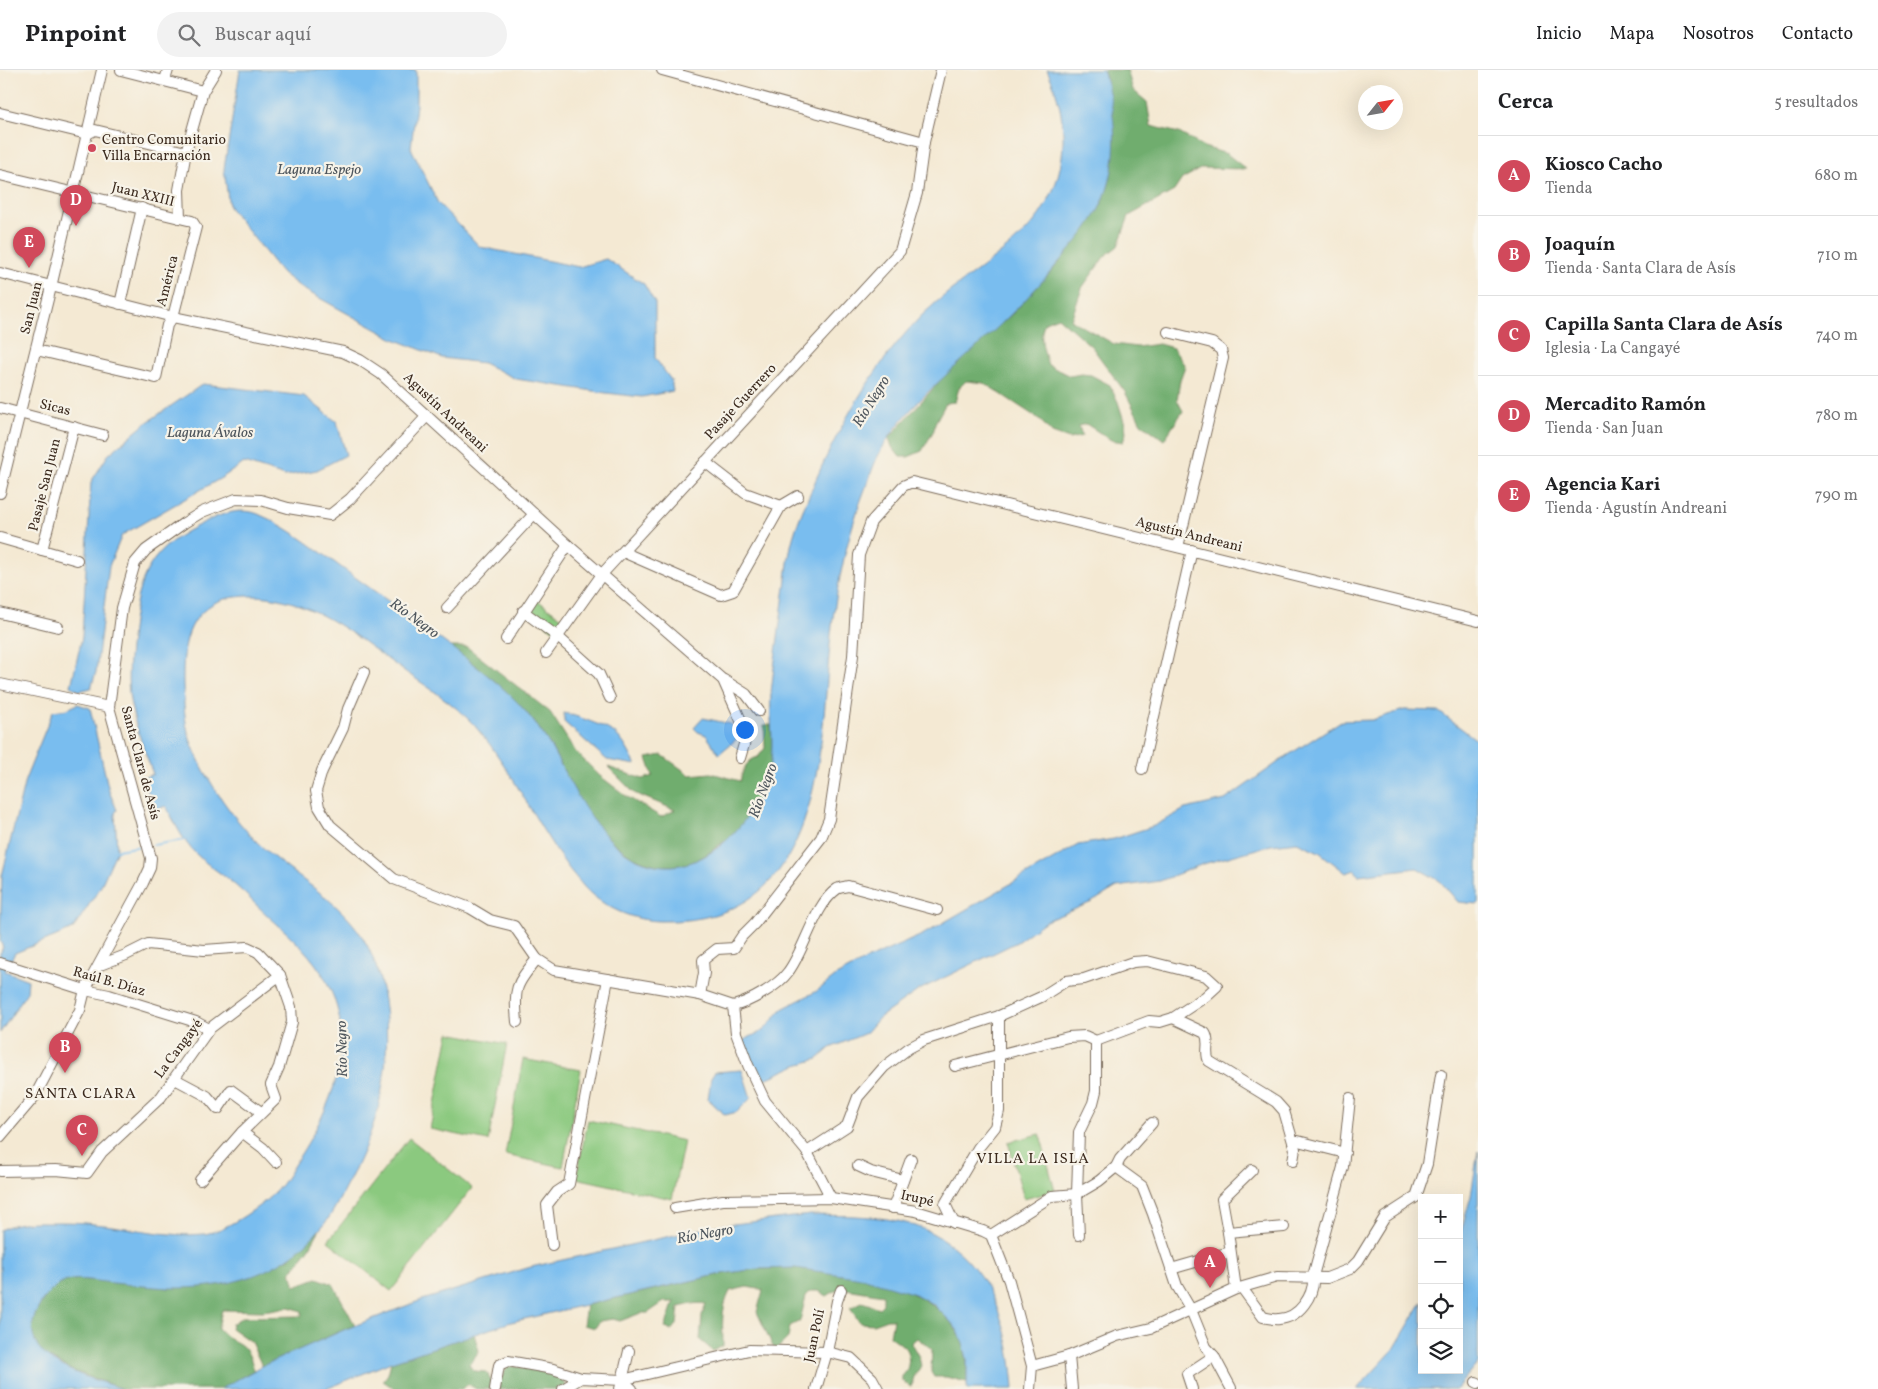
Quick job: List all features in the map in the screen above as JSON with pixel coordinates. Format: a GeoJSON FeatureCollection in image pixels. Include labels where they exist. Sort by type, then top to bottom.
{"type":"FeatureCollection","features":[{"type":"Feature","properties":{"kind":"street","name":"San Juan"},"geometry":{"type":"LineString","coordinates":[[0,494],[102,70]]}},
{"type":"Feature","properties":{"kind":"street"},"geometry":{"type":"LineString","coordinates":[[121,70],[167,75],[203,91]]}},
{"type":"Feature","properties":{"kind":"street"},"geometry":{"type":"LineString","coordinates":[[180,218],[179,190],[186,152],[203,91],[216,70]]}},
{"type":"Feature","properties":{"kind":"street"},"geometry":{"type":"LineString","coordinates":[[662,70],[924,142],[941,70]]}},
{"type":"Feature","properties":{"kind":"street"},"geometry":{"type":"LineString","coordinates":[[0,113],[87,134],[95,130],[186,152]]}},
{"type":"Feature","properties":{"kind":"street","name":"Pasaje Guerrero"},"geometry":{"type":"LineString","coordinates":[[546,653],[603,573],[900,251],[917,193],[924,142]]}},
{"type":"Feature","properties":{"kind":"street","name":"Juan XXIII"},"geometry":{"type":"LineString","coordinates":[[0,175],[192,221]]}},
{"type":"Feature","properties":{"kind":"street"},"geometry":{"type":"LineString","coordinates":[[120,304],[142,208]]}},
{"type":"Feature","properties":{"kind":"street","name":"América"},"geometry":{"type":"LineString","coordinates":[[36,350],[156,378],[167,325],[173,317],[196,226],[192,221]]}},
{"type":"Feature","properties":{"kind":"street","name":"Agustín Andreani"},"geometry":{"type":"LineString","coordinates":[[0,273],[173,317],[343,352],[360,360],[381,374],[568,545],[603,573],[723,680],[747,734],[740,758]]}},
{"type":"Feature","properties":{"kind":"street"},"geometry":{"type":"LineString","coordinates":[[1168,332],[1212,343],[1221,350],[1223,358],[1178,547]]}},
{"type":"Feature","properties":{"kind":"street","name":"Sicas"},"geometry":{"type":"LineString","coordinates":[[0,408],[103,435]]}},
{"type":"Feature","properties":{"kind":"street","name":"Santa Clara de Asís"},"geometry":{"type":"LineString","coordinates":[[0,1137],[35,1096],[80,1010],[85,990],[147,877],[151,858],[109,707],[122,608],[135,563],[146,550],[184,522],[202,512],[236,499],[261,500],[288,508],[330,515],[350,499],[427,416]]}},
{"type":"Feature","properties":{"kind":"street","name":"Pasaje San Juan"},"geometry":{"type":"LineString","coordinates":[[42,550],[74,427]]}},
{"type":"Feature","properties":{"kind":"street"},"geometry":{"type":"LineString","coordinates":[[704,462],[745,492],[781,506]]}},
{"type":"Feature","properties":{"kind":"street","name":"Agustín Andreani"},"geometry":{"type":"LineString","coordinates":[[700,995],[704,973],[703,960],[717,949],[734,948],[821,838],[828,819],[853,656],[859,555],[871,522],[903,486],[912,482],[1478,621]]}},
{"type":"Feature","properties":{"kind":"street"},"geometry":{"type":"LineString","coordinates":[[623,552],[721,595],[733,591],[781,506],[798,496]]}},
{"type":"Feature","properties":{"kind":"street"},"geometry":{"type":"LineString","coordinates":[[447,608],[534,514]]}},
{"type":"Feature","properties":{"kind":"street"},"geometry":{"type":"LineString","coordinates":[[0,538],[77,560]]}},
{"type":"Feature","properties":{"kind":"street"},"geometry":{"type":"LineString","coordinates":[[506,639],[522,611],[568,545]]}},
{"type":"Feature","properties":{"kind":"street"},"geometry":{"type":"LineString","coordinates":[[1142,769],[1192,550]]}},
{"type":"Feature","properties":{"kind":"street"},"geometry":{"type":"LineString","coordinates":[[522,611],[558,636],[598,674],[610,698]]}},
{"type":"Feature","properties":{"kind":"street"},"geometry":{"type":"LineString","coordinates":[[0,613],[58,627]]}},
{"type":"Feature","properties":{"kind":"street"},"geometry":{"type":"LineString","coordinates":[[364,672],[348,709],[343,728],[322,771],[316,791],[319,807],[330,825],[394,879],[470,908],[490,920],[514,926],[537,959],[554,970],[700,995],[733,1006],[761,995],[788,972],[823,905],[838,888],[848,886],[937,910]]}},
{"type":"Feature","properties":{"kind":"street"},"geometry":{"type":"LineString","coordinates":[[723,680],[746,694],[759,711]]}},
{"type":"Feature","properties":{"kind":"street"},"geometry":{"type":"LineString","coordinates":[[0,684],[109,707]]}},
{"type":"Feature","properties":{"kind":"street"},"geometry":{"type":"LineString","coordinates":[[100,964],[126,955],[148,944],[204,950],[247,947],[258,952],[280,975],[291,1007],[292,1022],[279,1066],[271,1085],[276,1099],[242,1132],[200,1180]]}},
{"type":"Feature","properties":{"kind":"street"},"geometry":{"type":"LineString","coordinates":[[517,1022],[515,997],[518,985],[537,959]]}},
{"type":"Feature","properties":{"kind":"street","name":"Raúl B. Díaz"},"geometry":{"type":"LineString","coordinates":[[0,962],[85,990],[109,995],[196,1022],[208,1029]]}},
{"type":"Feature","properties":{"kind":"street"},"geometry":{"type":"LineString","coordinates":[[807,1152],[847,1126],[858,1097],[884,1066],[909,1048],[924,1040],[999,1016],[1041,997],[1066,981],[1084,979],[1133,962],[1147,962],[1206,976],[1217,986],[1205,997],[1173,1018],[1160,1022],[1149,1021],[1096,1041],[1085,1036],[1068,1037],[955,1066]]}},
{"type":"Feature","properties":{"kind":"street","name":"La Cangayé"},"geometry":{"type":"LineString","coordinates":[[0,1172],[56,1170],[87,1173],[102,1152],[161,1097],[208,1029],[280,975]]}},
{"type":"Feature","properties":{"kind":"street"},"geometry":{"type":"LineString","coordinates":[[552,1245],[547,1205],[557,1192],[569,1184],[608,978]]}},
{"type":"Feature","properties":{"kind":"street"},"geometry":{"type":"LineString","coordinates":[[733,1006],[736,1033],[748,1065],[765,1101],[807,1152],[831,1198]]}},
{"type":"Feature","properties":{"kind":"street"},"geometry":{"type":"LineString","coordinates":[[954,1223],[945,1204],[978,1148],[995,1127],[999,1111],[999,1016]]}},
{"type":"Feature","properties":{"kind":"street"},"geometry":{"type":"LineString","coordinates":[[1173,1018],[1205,1033],[1208,1037],[1207,1056],[1209,1061],[1276,1102],[1284,1111],[1293,1142],[1293,1161]]}},
{"type":"Feature","properties":{"kind":"street"},"geometry":{"type":"LineString","coordinates":[[1079,1235],[1077,1194],[1079,1132],[1093,1103],[1096,1091],[1096,1041]]}},
{"type":"Feature","properties":{"kind":"street"},"geometry":{"type":"LineString","coordinates":[[1032,1366],[1069,1356],[1117,1336],[1151,1328],[1239,1289],[1277,1277],[1297,1278],[1313,1276],[1327,1278],[1350,1269],[1358,1261],[1385,1217],[1416,1197],[1427,1164],[1441,1075]]}},
{"type":"Feature","properties":{"kind":"street"},"geometry":{"type":"LineString","coordinates":[[175,1079],[207,1096],[218,1108],[232,1090],[261,1112]]}},
{"type":"Feature","properties":{"kind":"street"},"geometry":{"type":"LineString","coordinates":[[1252,1170],[1222,1199],[1230,1252],[1239,1289],[1263,1317],[1279,1320],[1292,1315],[1306,1303],[1314,1285],[1313,1276],[1344,1167],[1350,1098]]}},
{"type":"Feature","properties":{"kind":"street"},"geometry":{"type":"LineString","coordinates":[[1030,1389],[1032,1366],[1009,1281],[991,1235],[1052,1196],[1077,1194],[1099,1181],[1116,1167],[1120,1159],[1152,1123]]}},
{"type":"Feature","properties":{"kind":"street"},"geometry":{"type":"LineString","coordinates":[[242,1132],[263,1148],[276,1162]]}},
{"type":"Feature","properties":{"kind":"street"},"geometry":{"type":"LineString","coordinates":[[1293,1142],[1298,1141],[1345,1153]]}},
{"type":"Feature","properties":{"kind":"street"},"geometry":{"type":"LineString","coordinates":[[893,1208],[911,1159]]}},
{"type":"Feature","properties":{"kind":"street"},"geometry":{"type":"LineString","coordinates":[[858,1166],[871,1172],[903,1180]]}},
{"type":"Feature","properties":{"kind":"street"},"geometry":{"type":"LineString","coordinates":[[1116,1167],[1142,1186],[1177,1286],[1206,1347],[1214,1356],[1231,1388]]}},
{"type":"Feature","properties":{"kind":"street","name":"Irupé"},"geometry":{"type":"LineString","coordinates":[[675,1208],[723,1200],[831,1198],[916,1211],[991,1235]]}},
{"type":"Feature","properties":{"kind":"street"},"geometry":{"type":"LineString","coordinates":[[1228,1232],[1284,1227]]}},
{"type":"Feature","properties":{"kind":"street"},"geometry":{"type":"LineString","coordinates":[[1171,1269],[1230,1252]]}},
{"type":"Feature","properties":{"kind":"street","name":"Juan Polí"},"geometry":{"type":"LineString","coordinates":[[816,1389],[828,1352],[841,1290]]}},
{"type":"Feature","properties":{"kind":"street"},"geometry":{"type":"LineString","coordinates":[[621,1384],[629,1350]]}},
{"type":"Feature","properties":{"kind":"street"},"geometry":{"type":"LineString","coordinates":[[621,1384],[749,1350],[828,1352],[851,1358],[872,1378],[878,1389]]}},
{"type":"Feature","properties":{"kind":"street"},"geometry":{"type":"LineString","coordinates":[[1069,1356],[1072,1389]]}},
{"type":"Feature","properties":{"kind":"street"},"geometry":{"type":"LineString","coordinates":[[1192,1389],[1187,1374],[1214,1356]]}},
{"type":"Feature","properties":{"kind":"street"},"geometry":{"type":"LineString","coordinates":[[495,1389],[499,1365],[508,1361],[553,1369],[581,1378],[621,1384],[632,1389]]}},
{"type":"Feature","properties":{"kind":"street"},"geometry":{"type":"LineString","coordinates":[[563,1389],[581,1378]]}},
{"type":"Feature","properties":{"kind":"green space"},"geometry":{"type":"Polygon","coordinates":[[[1103,70],[1127,70],[1133,90],[1147,102],[1151,126],[1179,133],[1204,147],[1227,154],[1246,169],[1202,168],[1182,179],[1174,191],[1129,216],[1118,246],[1104,257],[1082,288],[1071,320],[1114,344],[1137,347],[1159,344],[1173,348],[1185,366],[1180,380],[1177,400],[1183,411],[1164,440],[1141,423],[1125,392],[1092,347],[1058,317],[1045,322],[1043,327],[1042,344],[1048,365],[1070,376],[1091,375],[1110,385],[1125,424],[1126,433],[1123,442],[1111,440],[1086,424],[1079,426],[1082,436],[1069,439],[1052,433],[1039,419],[984,383],[966,381],[959,388],[955,402],[946,403],[922,451],[908,457],[900,457],[892,447],[889,438],[946,374],[1013,313],[1051,272],[1088,227],[1102,203],[1109,184],[1107,81],[1103,70]]]}},
{"type":"Feature","properties":{"kind":"green space"},"geometry":{"type":"Polygon","coordinates":[[[537,600],[562,618],[553,630],[528,612],[537,600]]]}},
{"type":"Feature","properties":{"kind":"green space"},"geometry":{"type":"Polygon","coordinates":[[[450,647],[467,647],[550,712],[575,751],[600,776],[626,796],[661,817],[675,810],[634,793],[608,767],[643,779],[653,776],[647,758],[662,755],[690,775],[711,773],[740,781],[748,763],[758,757],[765,748],[764,725],[771,725],[772,751],[770,767],[758,802],[736,831],[699,859],[672,866],[656,865],[641,860],[615,844],[593,820],[578,799],[545,737],[525,711],[490,677],[450,647]]]}},
{"type":"Feature","properties":{"kind":"green space"},"geometry":{"type":"Polygon","coordinates":[[[449,1033],[507,1044],[488,1141],[430,1129],[449,1033]]]}},
{"type":"Feature","properties":{"kind":"green space"},"geometry":{"type":"Polygon","coordinates":[[[523,1059],[581,1070],[563,1167],[505,1155],[523,1059]]]}},
{"type":"Feature","properties":{"kind":"green space"},"geometry":{"type":"Polygon","coordinates":[[[588,1120],[684,1141],[672,1199],[576,1178],[588,1120]]]}},
{"type":"Feature","properties":{"kind":"green space"},"geometry":{"type":"Polygon","coordinates":[[[1040,1134],[1055,1191],[1024,1199],[1008,1142],[1040,1134]]]}},
{"type":"Feature","properties":{"kind":"green space"},"geometry":{"type":"Polygon","coordinates":[[[409,1138],[472,1188],[391,1291],[328,1241],[409,1138]]]}},
{"type":"Feature","properties":{"kind":"green space"},"geometry":{"type":"Polygon","coordinates":[[[320,1229],[309,1249],[291,1272],[295,1286],[317,1278],[333,1284],[355,1325],[262,1366],[251,1342],[231,1328],[232,1324],[242,1317],[302,1316],[302,1311],[289,1307],[263,1311],[222,1310],[218,1328],[243,1347],[251,1359],[254,1370],[220,1389],[122,1389],[71,1370],[44,1355],[37,1348],[33,1340],[31,1327],[42,1300],[62,1282],[79,1279],[169,1288],[288,1259],[320,1229]]]}},
{"type":"Feature","properties":{"kind":"green space"},"geometry":{"type":"Polygon","coordinates":[[[795,1268],[861,1277],[906,1291],[926,1301],[943,1314],[957,1331],[963,1343],[966,1356],[967,1382],[946,1377],[934,1377],[931,1372],[932,1349],[917,1338],[911,1343],[919,1357],[921,1366],[914,1377],[911,1387],[902,1381],[902,1376],[907,1370],[908,1357],[906,1349],[890,1336],[893,1319],[873,1324],[860,1323],[850,1308],[862,1302],[879,1308],[883,1304],[883,1295],[840,1288],[827,1296],[819,1291],[811,1291],[806,1296],[800,1321],[790,1326],[788,1338],[775,1351],[757,1312],[763,1290],[747,1287],[730,1291],[723,1312],[723,1346],[713,1351],[700,1340],[702,1316],[706,1304],[679,1307],[677,1325],[671,1330],[665,1328],[675,1302],[664,1302],[648,1313],[641,1313],[620,1321],[613,1319],[600,1321],[595,1328],[583,1325],[586,1305],[721,1274],[756,1269],[795,1268]]]}},
{"type":"Feature","properties":{"kind":"green space"},"geometry":{"type":"Polygon","coordinates":[[[474,1334],[479,1351],[469,1365],[475,1371],[487,1372],[491,1382],[490,1389],[476,1389],[468,1384],[463,1389],[395,1389],[383,1381],[388,1374],[391,1362],[474,1334]]]}},
{"type":"Feature","properties":{"kind":"green space"},"geometry":{"type":"Polygon","coordinates":[[[508,1366],[552,1370],[562,1379],[568,1389],[498,1389],[498,1383],[508,1366]]]}},
{"type":"Feature","properties":{"kind":"water","name":"Laguna Espejo"},"geometry":{"type":"Polygon","coordinates":[[[240,70],[416,70],[416,105],[411,148],[438,203],[480,247],[579,267],[606,259],[644,284],[655,303],[655,358],[671,380],[673,391],[642,397],[516,379],[483,363],[442,358],[394,339],[303,289],[282,273],[229,207],[224,169],[240,70]]]}},
{"type":"Feature","properties":{"kind":"water","name":"Río Negro"},"geometry":{"type":"Polygon","coordinates":[[[1047,70],[1103,70],[1111,104],[1115,139],[1114,157],[1107,191],[1096,215],[1086,229],[1040,284],[1021,305],[923,397],[897,426],[877,458],[854,521],[836,596],[823,729],[815,778],[803,823],[784,863],[755,894],[715,915],[661,921],[640,919],[610,907],[585,888],[569,869],[542,829],[504,765],[475,726],[438,694],[346,629],[309,609],[289,602],[269,597],[247,596],[232,598],[213,604],[200,615],[189,632],[183,663],[185,712],[190,739],[213,786],[234,816],[270,854],[344,913],[363,938],[373,958],[380,979],[386,1026],[385,1073],[376,1116],[357,1165],[329,1218],[304,1245],[288,1258],[270,1268],[233,1282],[191,1288],[71,1280],[61,1283],[46,1296],[40,1305],[33,1324],[34,1339],[42,1352],[72,1371],[122,1389],[0,1389],[0,1230],[19,1224],[39,1222],[108,1225],[176,1235],[204,1234],[221,1229],[259,1206],[281,1185],[314,1132],[325,1110],[339,1065],[341,1042],[339,1019],[333,995],[321,972],[288,934],[239,888],[191,849],[166,806],[155,810],[143,778],[153,774],[133,714],[128,687],[128,666],[136,602],[146,572],[154,559],[179,536],[227,513],[250,512],[283,526],[417,622],[502,687],[526,712],[546,738],[582,803],[595,823],[611,840],[629,854],[649,863],[672,866],[704,857],[732,835],[744,822],[754,807],[768,776],[772,756],[771,693],[793,537],[802,511],[836,437],[882,362],[910,328],[951,290],[996,257],[1024,233],[1039,215],[1050,196],[1058,176],[1063,134],[1061,112],[1047,70]]]}},
{"type":"Feature","properties":{"kind":"water","name":"Laguna Ávalos"},"geometry":{"type":"Polygon","coordinates":[[[203,384],[304,396],[337,422],[346,455],[317,470],[285,476],[244,463],[122,535],[109,566],[96,672],[91,688],[79,691],[71,686],[82,637],[91,482],[108,455],[146,423],[203,384]]]}},
{"type":"Feature","properties":{"kind":"water"},"geometry":{"type":"Polygon","coordinates":[[[78,704],[90,708],[109,791],[117,810],[115,813],[117,850],[100,888],[73,929],[15,953],[5,971],[28,980],[27,992],[0,1033],[0,954],[3,947],[0,941],[2,876],[25,780],[53,711],[67,709],[78,704]]]}},
{"type":"Feature","properties":{"kind":"water"},"geometry":{"type":"Polygon","coordinates":[[[1404,710],[1438,711],[1478,741],[1478,904],[1458,902],[1440,881],[1417,868],[1358,875],[1355,870],[1346,873],[1319,852],[1297,842],[1271,845],[1203,864],[1160,881],[1117,887],[1092,902],[1046,921],[1017,942],[919,990],[879,1018],[866,1033],[830,1048],[818,1059],[797,1065],[761,1081],[742,1041],[764,1030],[782,1009],[817,991],[836,976],[868,959],[922,935],[1078,845],[1114,839],[1154,826],[1185,809],[1225,800],[1341,721],[1372,720],[1404,710]]]}},
{"type":"Feature","properties":{"kind":"water"},"geometry":{"type":"Polygon","coordinates":[[[564,713],[603,726],[613,732],[624,743],[636,765],[607,760],[564,722],[564,713]]]}},
{"type":"Feature","properties":{"kind":"water"},"geometry":{"type":"Polygon","coordinates":[[[703,718],[731,724],[739,737],[719,754],[706,735],[694,728],[703,718]]]}},
{"type":"Feature","properties":{"kind":"water"},"geometry":{"type":"Polygon","coordinates":[[[742,1070],[751,1098],[737,1112],[725,1115],[708,1099],[711,1078],[715,1072],[742,1070]]]}},
{"type":"Feature","properties":{"kind":"water"},"geometry":{"type":"Polygon","coordinates":[[[1478,1151],[1478,1363],[1456,1389],[1357,1389],[1394,1349],[1418,1309],[1418,1374],[1463,1374],[1463,1225],[1471,1196],[1478,1151]]]}},
{"type":"Feature","properties":{"kind":"water","name":"Río Negro"},"geometry":{"type":"Polygon","coordinates":[[[810,1215],[871,1217],[902,1222],[930,1232],[951,1245],[968,1260],[993,1298],[1008,1343],[1014,1389],[967,1389],[967,1359],[958,1331],[934,1305],[915,1294],[862,1278],[795,1268],[756,1269],[721,1274],[511,1322],[391,1362],[326,1389],[220,1389],[262,1366],[346,1329],[419,1301],[531,1267],[716,1226],[810,1215]]]}},
{"type":"Feature","properties":{"kind":"waterway"},"geometry":{"type":"LineString","coordinates":[[153,845],[184,840]]}},
{"type":"Feature","properties":{"kind":"waterway"},"geometry":{"type":"LineString","coordinates":[[117,850],[142,846]]}},
{"type":"Feature","properties":{"kind":"place","name":"Centro Comunitario Villa Encarnación"},"geometry":{"type":"Point","coordinates":[92,148]}},
{"type":"Feature","properties":{"kind":"place","name":"Mercadito Ramón"},"geometry":{"type":"Point","coordinates":[76,226]}},
{"type":"Feature","properties":{"kind":"place","name":"Agencia Kari"},"geometry":{"type":"Point","coordinates":[29,268]}},
{"type":"Feature","properties":{"kind":"place","name":"Joaquín"},"geometry":{"type":"Point","coordinates":[65,1073]}},
{"type":"Feature","properties":{"kind":"place","name":"Capilla Santa Clara de Asís"},"geometry":{"type":"Point","coordinates":[82,1156]}},
{"type":"Feature","properties":{"kind":"place","name":"Kiosco Cacho"},"geometry":{"type":"Point","coordinates":[1210,1288]}},
{"type":"Feature","properties":{"kind":"district","name":"SANTA CLARA"},"geometry":{"type":"Point","coordinates":[81,1094]}},
{"type":"Feature","properties":{"kind":"district","name":"VILLA LA ISLA"},"geometry":{"type":"Point","coordinates":[1033,1159]}}]}
